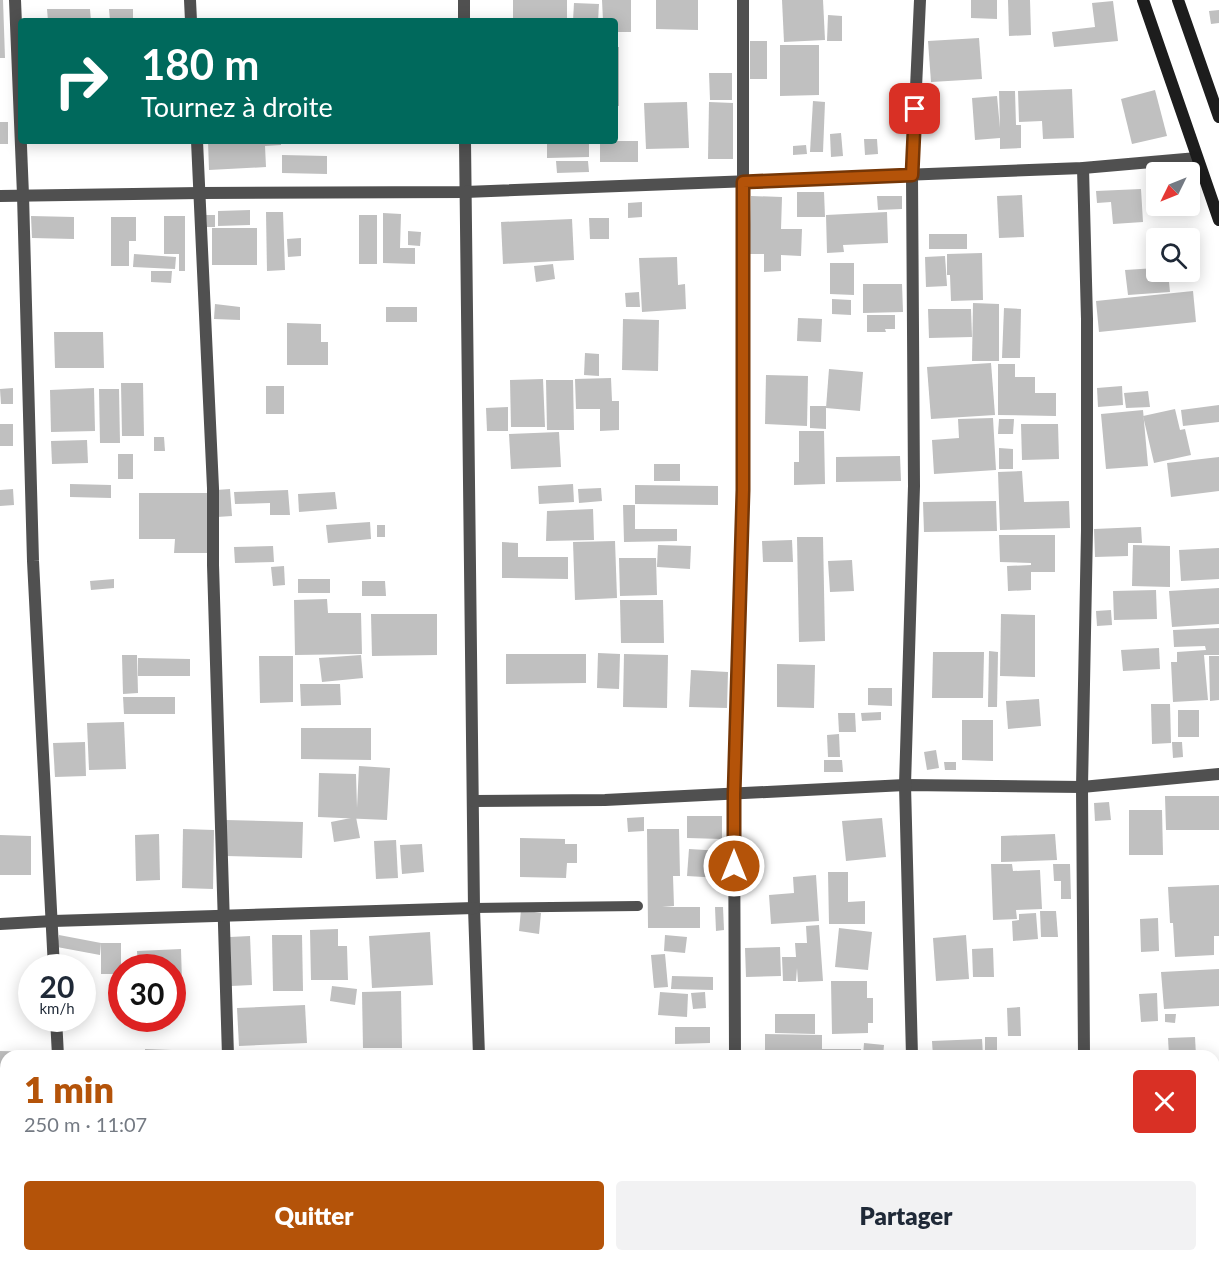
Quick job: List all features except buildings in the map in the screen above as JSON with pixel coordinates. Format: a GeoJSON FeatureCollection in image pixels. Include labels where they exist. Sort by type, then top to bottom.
{"type":"FeatureCollection","features":[{"type":"Feature","properties":{"kind":"street"},"geometry":{"type":"LineString","coordinates":[[15,0],[18,73]]}},
{"type":"Feature","properties":{"kind":"street"},"geometry":{"type":"LineString","coordinates":[[190,0],[191,18]]}},
{"type":"Feature","properties":{"kind":"street"},"geometry":{"type":"LineString","coordinates":[[464,0],[464,18]]}},
{"type":"Feature","properties":{"kind":"street"},"geometry":{"type":"LineString","coordinates":[[735,1050],[734,795],[743,490],[743,0]]}},
{"type":"Feature","properties":{"kind":"street"},"geometry":{"type":"LineString","coordinates":[[912,1050],[905,785],[914,486],[912,175],[920,0]]}},
{"type":"Feature","properties":{"kind":"street"},"geometry":{"type":"LineString","coordinates":[[1143,0],[1219,220]]}},
{"type":"Feature","properties":{"kind":"street"},"geometry":{"type":"LineString","coordinates":[[1178,0],[1219,117]]}},
{"type":"Feature","properties":{"kind":"street"},"geometry":{"type":"LineString","coordinates":[[21,144],[33,561],[54,954]]}},
{"type":"Feature","properties":{"kind":"street"},"geometry":{"type":"LineString","coordinates":[[197,144],[213,488],[213,565],[228,1050]]}},
{"type":"Feature","properties":{"kind":"street"},"geometry":{"type":"LineString","coordinates":[[465,144],[474,908],[479,1050]]}},
{"type":"Feature","properties":{"kind":"street"},"geometry":{"type":"LineString","coordinates":[[0,196],[465,192],[1083,168],[1197,159]]}},
{"type":"Feature","properties":{"kind":"street"},"geometry":{"type":"LineString","coordinates":[[1083,168],[1087,319],[1087,530],[1082,787],[1084,1050]]}},
{"type":"Feature","properties":{"kind":"street"},"geometry":{"type":"LineString","coordinates":[[474,801],[605,800],[905,785],[1082,787],[1219,774]]}},
{"type":"Feature","properties":{"kind":"street"},"geometry":{"type":"LineString","coordinates":[[0,924],[474,908]]}},
{"type":"Feature","properties":{"kind":"street"},"geometry":{"type":"LineString","coordinates":[[57,1032],[58,1050]]}},
{"type":"Feature","properties":{"kind":"lane"},"geometry":{"type":"LineString","coordinates":[[474,908],[638,906]]}},
{"type":"Feature","properties":{"kind":"route"},"geometry":{"type":"LineString","coordinates":[[734,866],[743,490],[743,182],[912,175],[915,109]]}}]}
